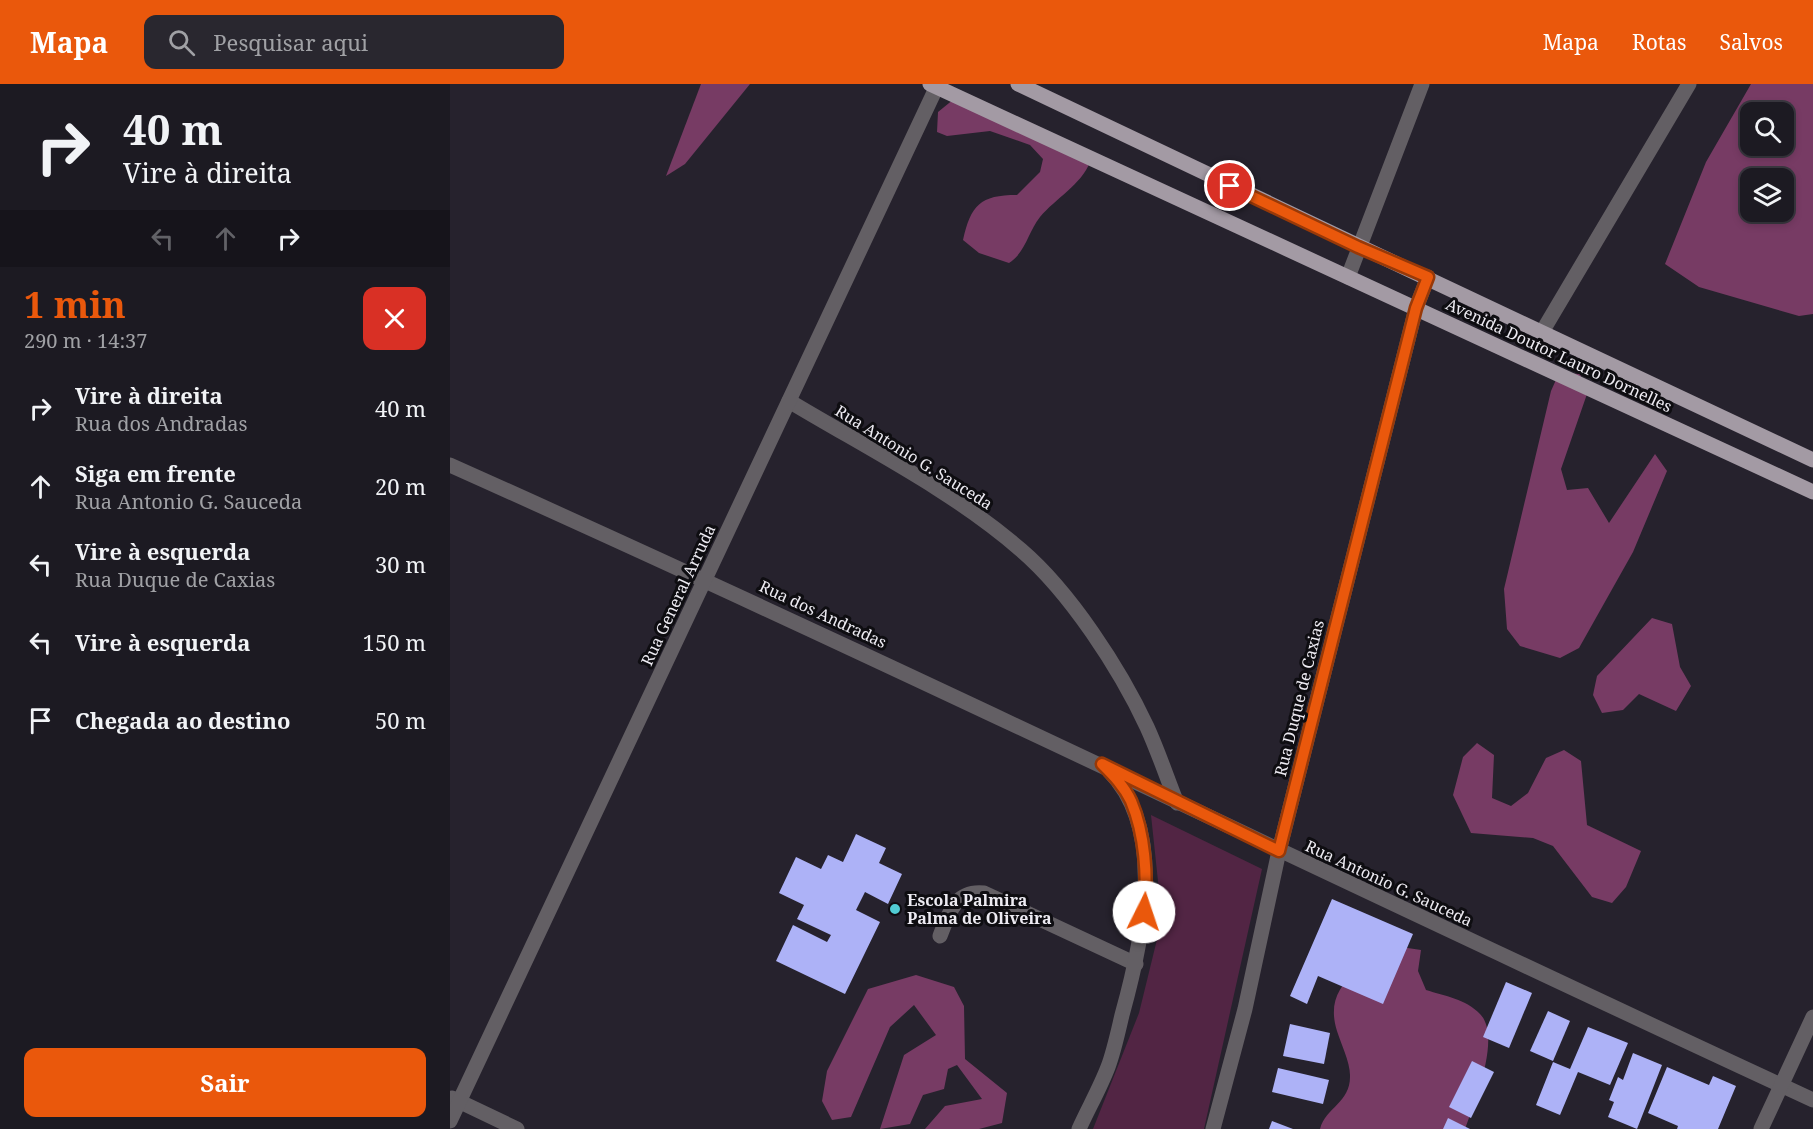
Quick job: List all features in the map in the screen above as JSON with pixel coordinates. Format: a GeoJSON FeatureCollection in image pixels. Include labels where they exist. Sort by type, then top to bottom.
{"type":"FeatureCollection","features":[{"type":"Feature","properties":{"kind":"main road","name":"Avenida Doutor Lauro Dornelles"},"geometry":{"type":"LineString","coordinates":[[1018,84],[1358,247],[1428,277],[1813,460]]}},
{"type":"Feature","properties":{"kind":"main road","name":"Avenida Doutor Lauro Dornelles"},"geometry":{"type":"LineString","coordinates":[[935,85],[1813,492]]}},
{"type":"Feature","properties":{"kind":"street"},"geometry":{"type":"LineString","coordinates":[[1348,277],[1422,84]]}},
{"type":"Feature","properties":{"kind":"street"},"geometry":{"type":"LineString","coordinates":[[1542,332],[1689,84]]}},
{"type":"Feature","properties":{"kind":"street","name":"Rua General Arruda"},"geometry":{"type":"LineString","coordinates":[[450,1121],[455,1100],[705,579],[935,85]]}},
{"type":"Feature","properties":{"kind":"street","name":"Rua Duque de Caxias"},"geometry":{"type":"LineString","coordinates":[[1213,1129],[1245,1009],[1279,851],[1416,308],[1428,277]]}},
{"type":"Feature","properties":{"kind":"street","name":"Rua Antonio G. Sauceda"},"geometry":{"type":"LineString","coordinates":[[789,400],[970,510],[1023,551],[1067,600],[1104,650],[1146,726],[1177,803],[1813,1100]]}},
{"type":"Feature","properties":{"kind":"street","name":"Rua dos Andradas"},"geometry":{"type":"LineString","coordinates":[[450,465],[705,579],[1102,764],[1177,803]]}},
{"type":"Feature","properties":{"kind":"street"},"geometry":{"type":"LineString","coordinates":[[1079,1129],[1108,1067],[1136,964],[1146,890],[1142,848],[1131,801],[1120,783],[1102,764]]}},
{"type":"Feature","properties":{"kind":"street"},"geometry":{"type":"LineString","coordinates":[[940,936],[952,905],[963,896],[974,892],[984,893],[1136,964]]}},
{"type":"Feature","properties":{"kind":"street"},"geometry":{"type":"LineString","coordinates":[[1761,1129],[1813,1017]]}},
{"type":"Feature","properties":{"kind":"street"},"geometry":{"type":"LineString","coordinates":[[455,1100],[517,1129]]}},
{"type":"Feature","properties":{"kind":"shaded area"},"geometry":{"type":"Polygon","coordinates":[[[701,84],[750,84],[685,164],[666,176],[701,84]]]}},
{"type":"Feature","properties":{"kind":"shaded area"},"geometry":{"type":"Polygon","coordinates":[[[1751,84],[1813,84],[1813,314],[1799,316],[1699,287],[1665,264],[1706,162],[1740,103],[1740,156],[1794,156],[1794,102],[1741,102],[1751,84]]]}},
{"type":"Feature","properties":{"kind":"shaded area"},"geometry":{"type":"Polygon","coordinates":[[[954,99],[1090,162],[1081,178],[1040,217],[1023,248],[1009,263],[979,253],[963,240],[966,228],[979,204],[994,197],[1017,195],[1040,172],[1043,159],[1030,145],[990,131],[947,136],[937,132],[938,112],[954,99]]]}},
{"type":"Feature","properties":{"kind":"shaded area"},"geometry":{"type":"Polygon","coordinates":[[[1559,373],[1580,374],[1587,394],[1561,469],[1567,490],[1588,488],[1609,523],[1655,454],[1667,471],[1633,552],[1579,648],[1560,658],[1520,646],[1507,629],[1504,589],[1551,391],[1559,373]]]}},
{"type":"Feature","properties":{"kind":"shaded area"},"geometry":{"type":"Polygon","coordinates":[[[1652,618],[1672,624],[1680,667],[1691,686],[1676,711],[1639,694],[1623,710],[1602,713],[1593,695],[1597,676],[1652,618]]]}},
{"type":"Feature","properties":{"kind":"shaded area"},"geometry":{"type":"Polygon","coordinates":[[[1477,743],[1494,755],[1492,798],[1511,806],[1528,793],[1546,758],[1564,750],[1581,761],[1587,825],[1641,851],[1626,887],[1612,903],[1592,897],[1553,846],[1533,838],[1471,833],[1453,795],[1463,757],[1477,743]]]}},
{"type":"Feature","properties":{"kind":"shaded area"},"geometry":{"type":"Polygon","coordinates":[[[1151,815],[1262,869],[1204,1129],[1093,1129],[1139,1013],[1162,919],[1151,815]]]}},
{"type":"Feature","properties":{"kind":"shaded area"},"geometry":{"type":"Polygon","coordinates":[[[1401,947],[1421,950],[1418,971],[1426,990],[1468,1005],[1480,1014],[1486,1024],[1488,1038],[1484,1070],[1465,1129],[1320,1129],[1327,1115],[1343,1099],[1349,1084],[1349,1064],[1337,1031],[1334,1015],[1335,1000],[1341,988],[1361,969],[1401,947]]]}},
{"type":"Feature","properties":{"kind":"shaded area"},"geometry":{"type":"Polygon","coordinates":[[[916,975],[954,987],[964,1006],[965,1059],[1007,1093],[1002,1123],[979,1129],[925,1129],[945,1106],[982,1099],[957,1065],[948,1069],[944,1089],[923,1095],[910,1124],[880,1129],[904,1055],[936,1035],[914,1005],[890,1027],[851,1117],[832,1120],[822,1101],[827,1071],[868,989],[916,975]]]}},
{"type":"Feature","properties":{"kind":"building"},"geometry":{"type":"Polygon","coordinates":[[[856,834],[886,848],[879,863],[902,874],[888,904],[865,892],[856,910],[880,922],[845,994],[776,961],[793,925],[827,942],[831,935],[797,919],[804,905],[779,893],[796,857],[821,869],[828,855],[843,862],[856,834]]]}},
{"type":"Feature","properties":{"kind":"building"},"geometry":{"type":"Polygon","coordinates":[[[1332,899],[1413,934],[1383,1004],[1318,976],[1307,1004],[1290,996],[1332,899]]]}},
{"type":"Feature","properties":{"kind":"building"},"geometry":{"type":"Polygon","coordinates":[[[1506,982],[1532,993],[1509,1048],[1483,1037],[1506,982]]]}},
{"type":"Feature","properties":{"kind":"building"},"geometry":{"type":"Polygon","coordinates":[[[1548,1011],[1570,1021],[1553,1061],[1530,1051],[1548,1011]]]}},
{"type":"Feature","properties":{"kind":"building"},"geometry":{"type":"Polygon","coordinates":[[[1290,1024],[1330,1033],[1324,1064],[1283,1056],[1290,1024]]]}},
{"type":"Feature","properties":{"kind":"building"},"geometry":{"type":"Polygon","coordinates":[[[1588,1027],[1628,1043],[1610,1085],[1578,1072],[1560,1115],[1536,1105],[1553,1062],[1570,1069],[1588,1027]]]}},
{"type":"Feature","properties":{"kind":"building"},"geometry":{"type":"Polygon","coordinates":[[[1633,1053],[1662,1065],[1637,1129],[1608,1117],[1614,1102],[1609,1100],[1618,1077],[1623,1080],[1633,1053]]]}},
{"type":"Feature","properties":{"kind":"building"},"geometry":{"type":"Polygon","coordinates":[[[1472,1061],[1494,1072],[1471,1118],[1449,1107],[1472,1061]]]}},
{"type":"Feature","properties":{"kind":"building"},"geometry":{"type":"Polygon","coordinates":[[[1667,1067],[1709,1085],[1713,1076],[1736,1086],[1718,1129],[1677,1129],[1678,1126],[1648,1113],[1667,1067]]]}},
{"type":"Feature","properties":{"kind":"building"},"geometry":{"type":"Polygon","coordinates":[[[1278,1068],[1329,1080],[1323,1104],[1272,1092],[1278,1068]]]}},
{"type":"Feature","properties":{"kind":"building"},"geometry":{"type":"Polygon","coordinates":[[[1448,1118],[1470,1129],[1443,1129],[1448,1118]]]}},
{"type":"Feature","properties":{"kind":"building"},"geometry":{"type":"Polygon","coordinates":[[[1272,1121],[1293,1129],[1269,1129],[1272,1121]]]}},
{"type":"Feature","properties":{"kind":"place","name":"Escola Palmira Palma de Oliveira"},"geometry":{"type":"Point","coordinates":[895,909]}},
{"type":"Feature","properties":{"kind":"route"},"geometry":{"type":"LineString","coordinates":[[1144,912],[1146,890],[1142,848],[1131,801],[1120,783],[1102,764],[1177,803],[1279,851],[1416,308],[1428,277],[1358,247],[1230,186]]}}]}
